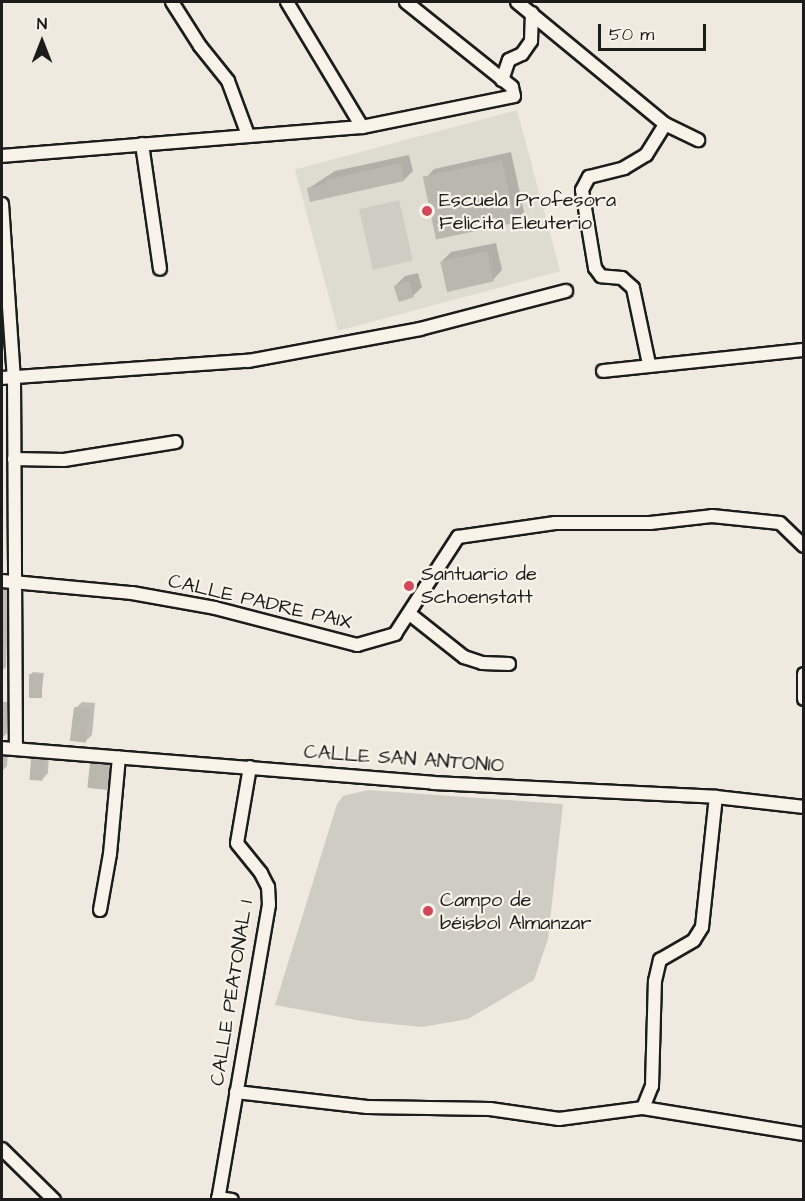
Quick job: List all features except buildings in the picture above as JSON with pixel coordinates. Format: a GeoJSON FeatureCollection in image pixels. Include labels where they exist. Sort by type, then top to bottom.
{"type":"FeatureCollection","features":[{"type":"Feature","properties":{"kind":"street"},"geometry":{"type":"LineString","coordinates":[[172,2],[200,46],[228,81],[248,135]]}},
{"type":"Feature","properties":{"kind":"street"},"geometry":{"type":"LineString","coordinates":[[286,2],[362,127]]}},
{"type":"Feature","properties":{"kind":"street"},"geometry":{"type":"LineString","coordinates":[[2,156],[362,127],[514,96],[514,90],[406,2]]}},
{"type":"Feature","properties":{"kind":"street"},"geometry":{"type":"LineString","coordinates":[[517,2],[665,124],[698,140]]}},
{"type":"Feature","properties":{"kind":"street"},"geometry":{"type":"LineString","coordinates":[[502,80],[509,60],[522,54],[531,41],[532,13]]}},
{"type":"Feature","properties":{"kind":"street"},"geometry":{"type":"LineString","coordinates":[[649,364],[633,288],[622,278],[601,276],[595,268],[582,189],[589,177],[624,168],[646,155],[665,124]]}},
{"type":"Feature","properties":{"kind":"street"},"geometry":{"type":"LineString","coordinates":[[142,144],[160,269]]}},
{"type":"Feature","properties":{"kind":"street"},"geometry":{"type":"LineString","coordinates":[[2,204],[8,378],[14,459],[7,581],[16,749]]}},
{"type":"Feature","properties":{"kind":"street"},"geometry":{"type":"LineString","coordinates":[[8,378],[248,361],[420,329],[566,291]]}},
{"type":"Feature","properties":{"kind":"street"},"geometry":{"type":"LineString","coordinates":[[603,370],[804,350]]}},
{"type":"Feature","properties":{"kind":"street"},"geometry":{"type":"LineString","coordinates":[[14,459],[64,460],[176,442]]}},
{"type":"Feature","properties":{"kind":"street","name":"CALLE PADRE PAIX"},"geometry":{"type":"LineString","coordinates":[[7,581],[132,593],[215,608],[357,645],[395,634],[411,615],[458,537],[555,523],[650,523],[712,516],[780,523],[804,546]]}},
{"type":"Feature","properties":{"kind":"street"},"geometry":{"type":"LineString","coordinates":[[411,615],[464,657],[482,663],[509,664]]}},
{"type":"Feature","properties":{"kind":"street"},"geometry":{"type":"LineString","coordinates":[[804,674],[804,699]]}},
{"type":"Feature","properties":{"kind":"street","name":"CALLE SAN ANTONIO"},"geometry":{"type":"LineString","coordinates":[[2,748],[433,783],[716,797],[804,807]]}},
{"type":"Feature","properties":{"kind":"street"},"geometry":{"type":"LineString","coordinates":[[100,910],[110,854],[118,757]]}},
{"type":"Feature","properties":{"kind":"street","name":"CALLE PEATONAL 1"},"geometry":{"type":"LineString","coordinates":[[218,1199],[269,906],[268,887],[261,873],[237,843],[250,767]]}},
{"type":"Feature","properties":{"kind":"street"},"geometry":{"type":"LineString","coordinates":[[643,1108],[652,1086],[655,981],[660,960],[694,940],[702,927],[716,797]]}},
{"type":"Feature","properties":{"kind":"street"},"geometry":{"type":"LineString","coordinates":[[236,1092],[367,1107],[490,1109],[559,1119],[643,1108],[804,1134]]}},
{"type":"Feature","properties":{"kind":"street"},"geometry":{"type":"LineString","coordinates":[[2,1149],[54,1200]]}},
{"type":"Feature","properties":{"kind":"street"},"geometry":{"type":"LineString","coordinates":[[218,1199],[232,1200]]}},
{"type":"Feature","properties":{"kind":"shaded area","name":"Escuela Profesora Felicita Eleuterio"},"geometry":{"type":"Polygon","coordinates":[[[517,110],[560,271],[338,331],[295,170],[517,110]]]}},
{"type":"Feature","properties":{"kind":"shaded area"},"geometry":{"type":"Polygon","coordinates":[[[399,200],[413,260],[373,270],[359,209],[399,200]]]}},
{"type":"Feature","properties":{"kind":"shaded area","name":"Campo de béisbol Almanzar"},"geometry":{"type":"Polygon","coordinates":[[[368,790],[563,804],[548,939],[534,980],[468,1019],[422,1027],[362,1021],[275,1005],[337,804],[343,796],[368,790]]]}},
{"type":"Feature","properties":{"kind":"place","name":"Escuela Profesora Felicita Eleuterio"},"geometry":{"type":"Point","coordinates":[427,211]}},
{"type":"Feature","properties":{"kind":"place","name":"Santuario de Schoenstatt"},"geometry":{"type":"Point","coordinates":[409,586]}},
{"type":"Feature","properties":{"kind":"place","name":"Campo de béisbol Almanzar"},"geometry":{"type":"Point","coordinates":[428,911]}}]}
